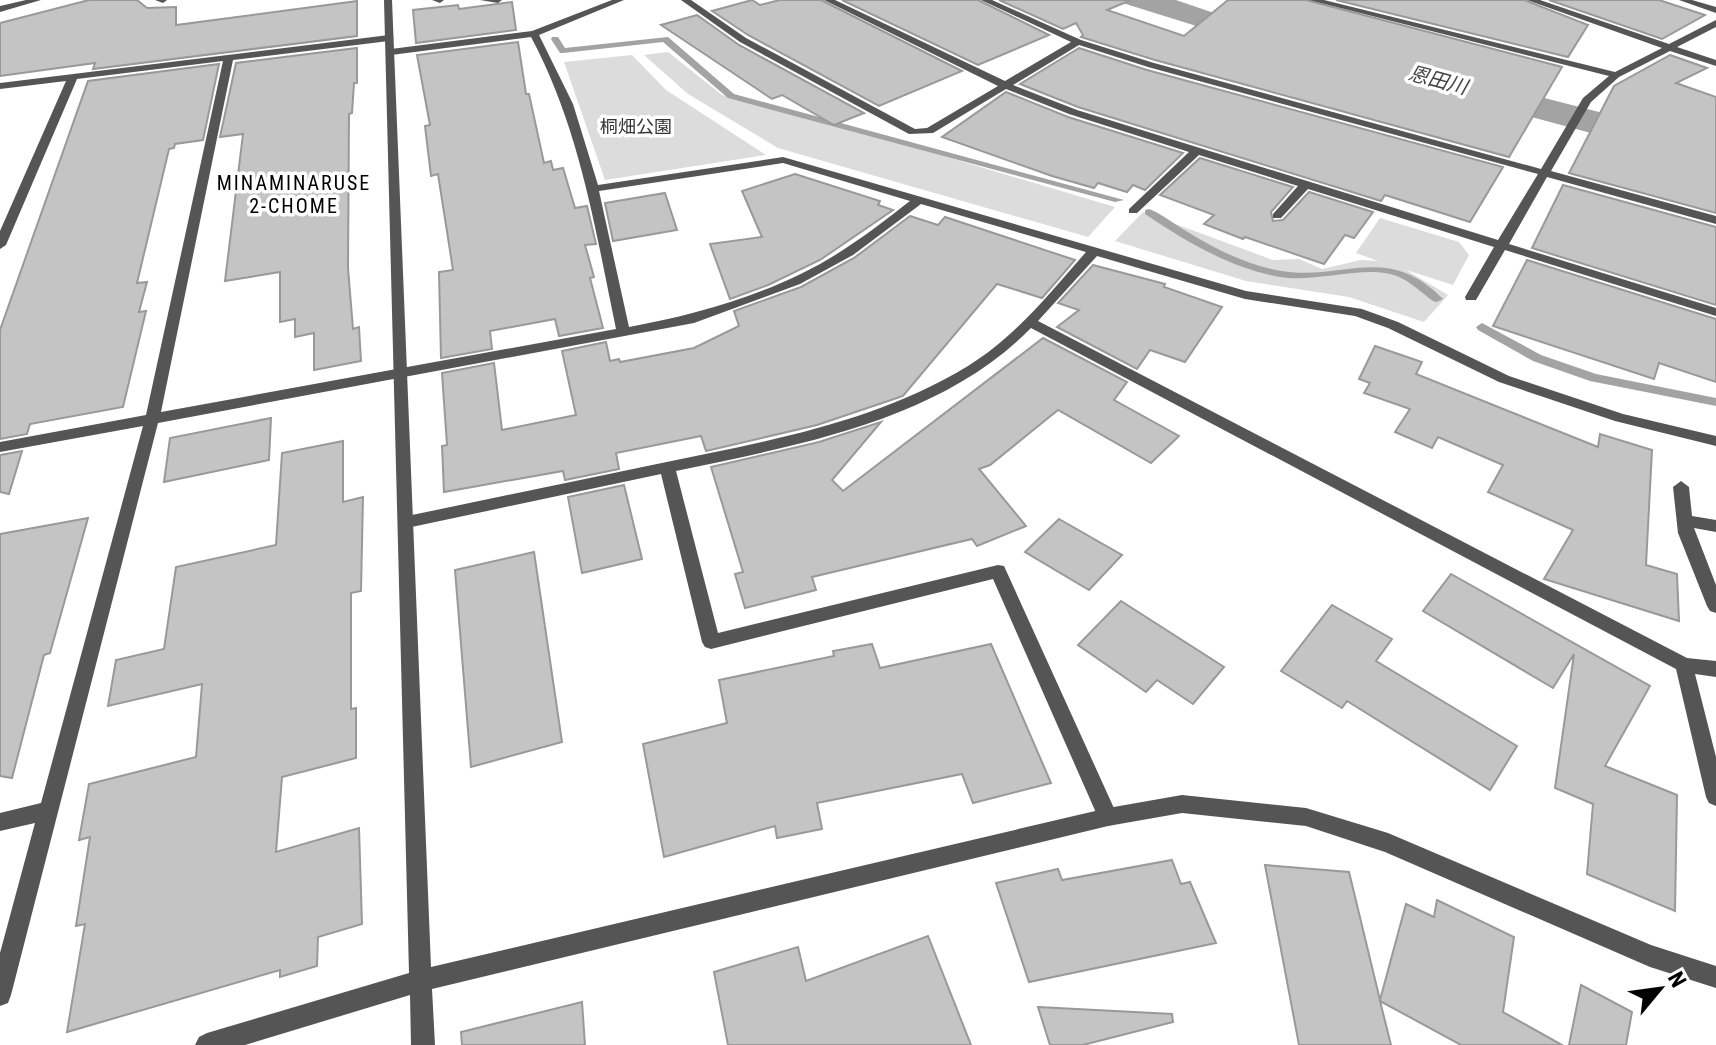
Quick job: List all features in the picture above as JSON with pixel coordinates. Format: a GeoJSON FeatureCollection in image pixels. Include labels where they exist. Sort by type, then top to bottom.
{"type":"FeatureCollection","features":[{"type":"Feature","properties":{"kind":"street"},"geometry":{"type":"LineString","coordinates":[[0,9],[37,0]]}},
{"type":"Feature","properties":{"kind":"street"},"geometry":{"type":"LineString","coordinates":[[388,0],[423,1045]]}},
{"type":"Feature","properties":{"kind":"street"},"geometry":{"type":"LineString","coordinates":[[484,0],[498,0]]}},
{"type":"Feature","properties":{"kind":"street"},"geometry":{"type":"LineString","coordinates":[[0,86],[229,58],[534,34],[620,0]]}},
{"type":"Feature","properties":{"kind":"street"},"geometry":{"type":"LineString","coordinates":[[685,0],[743,40],[913,132],[929,131],[1078,42]]}},
{"type":"Feature","properties":{"kind":"street"},"geometry":{"type":"LineString","coordinates":[[828,0],[1007,86],[1073,112],[1716,312]]}},
{"type":"Feature","properties":{"kind":"street"},"geometry":{"type":"LineString","coordinates":[[985,0],[1078,42],[1167,69],[1716,220]]}},
{"type":"Feature","properties":{"kind":"street"},"geometry":{"type":"LineString","coordinates":[[1313,0],[1616,75]]}},
{"type":"Feature","properties":{"kind":"street"},"geometry":{"type":"LineString","coordinates":[[1339,7],[1353,0]]}},
{"type":"Feature","properties":{"kind":"street"},"geometry":{"type":"LineString","coordinates":[[1531,0],[1716,63]]}},
{"type":"Feature","properties":{"kind":"street"},"geometry":{"type":"LineString","coordinates":[[1683,0],[1716,10]]}},
{"type":"Feature","properties":{"kind":"street"},"geometry":{"type":"LineString","coordinates":[[1471,297],[1587,100],[1616,75],[1716,23]]}},
{"type":"Feature","properties":{"kind":"street"},"geometry":{"type":"LineString","coordinates":[[534,34],[566,97],[592,189],[623,332]]}},
{"type":"Feature","properties":{"kind":"street"},"geometry":{"type":"LineString","coordinates":[[0,995],[152,419],[229,58]]}},
{"type":"Feature","properties":{"kind":"street"},"geometry":{"type":"LineString","coordinates":[[0,245],[73,77]]}},
{"type":"Feature","properties":{"kind":"street"},"geometry":{"type":"LineString","coordinates":[[1133,211],[1196,151]]}},
{"type":"Feature","properties":{"kind":"street"},"geometry":{"type":"LineString","coordinates":[[592,189],[783,160],[1245,295],[1357,312],[1393,325],[1504,379],[1620,418],[1716,441]]}},
{"type":"Feature","properties":{"kind":"street"},"geometry":{"type":"LineString","coordinates":[[1277,216],[1305,185]]}},
{"type":"Feature","properties":{"kind":"street"},"geometry":{"type":"LineString","coordinates":[[0,447],[689,320],[796,281],[849,252],[917,201]]}},
{"type":"Feature","properties":{"kind":"street"},"geometry":{"type":"LineString","coordinates":[[407,522],[786,443],[879,413],[976,368],[1029,322],[1094,251]]}},
{"type":"Feature","properties":{"kind":"street"},"geometry":{"type":"LineString","coordinates":[[1029,322],[1684,665],[1716,669]]}},
{"type":"Feature","properties":{"kind":"street"},"geometry":{"type":"LineString","coordinates":[[667,467],[711,642],[998,571],[1108,817]]}},
{"type":"Feature","properties":{"kind":"street"},"geometry":{"type":"LineString","coordinates":[[1681,487],[1686,533],[1716,606]]}},
{"type":"Feature","properties":{"kind":"street"},"geometry":{"type":"LineString","coordinates":[[1685,521],[1716,526]]}},
{"type":"Feature","properties":{"kind":"street"},"geometry":{"type":"LineString","coordinates":[[1684,665],[1716,797]]}},
{"type":"Feature","properties":{"kind":"street"},"geometry":{"type":"LineString","coordinates":[[207,1045],[420,981],[1108,817],[1182,804],[1306,817],[1388,843],[1650,956],[1716,977]]}},
{"type":"Feature","properties":{"kind":"street"},"geometry":{"type":"LineString","coordinates":[[0,822],[49,810]]}},
{"type":"Feature","properties":{"kind":"green space"},"geometry":{"type":"Polygon","coordinates":[[[668,52],[722,95],[900,143],[1115,207],[1088,237],[778,148],[688,94],[644,55],[668,52]]]}},
{"type":"Feature","properties":{"kind":"green space","name":"桐畑公園"},"geometry":{"type":"Polygon","coordinates":[[[632,55],[666,90],[766,155],[605,180],[564,62],[632,55]]]}},
{"type":"Feature","properties":{"kind":"green space"},"geometry":{"type":"Polygon","coordinates":[[[1143,212],[1273,260],[1299,259],[1322,269],[1361,260],[1378,261],[1356,253],[1380,218],[1459,242],[1469,255],[1453,285],[1406,270],[1448,295],[1424,322],[1349,297],[1246,281],[1115,241],[1143,212]]]}},
{"type":"Feature","properties":{"kind":"water","name":"恩田川"},"geometry":{"type":"Polygon","coordinates":[[[1113,0],[1176,0],[1214,13],[1716,142],[1617,140],[1206,29],[1113,0]]]}},
{"type":"Feature","properties":{"kind":"building"},"geometry":{"type":"Polygon","coordinates":[[[89,0],[137,0],[147,8],[176,7],[176,25],[357,1],[357,36],[93,69],[95,63],[0,76],[0,23],[89,0]]]}},
{"type":"Feature","properties":{"kind":"building"},"geometry":{"type":"Polygon","coordinates":[[[752,0],[760,5],[780,0],[821,0],[962,71],[879,106],[748,35],[712,11],[752,0]]]}},
{"type":"Feature","properties":{"kind":"building"},"geometry":{"type":"Polygon","coordinates":[[[842,0],[978,0],[1049,35],[978,65],[842,0]]]}},
{"type":"Feature","properties":{"kind":"building"},"geometry":{"type":"Polygon","coordinates":[[[999,0],[1131,0],[1107,10],[1184,36],[1228,0],[1306,0],[1562,67],[1509,157],[1155,60],[1081,37],[1083,35],[1076,23],[1063,29],[999,0]]]}},
{"type":"Feature","properties":{"kind":"building"},"geometry":{"type":"Polygon","coordinates":[[[1336,0],[1524,0],[1588,25],[1568,57],[1336,0]]]}},
{"type":"Feature","properties":{"kind":"building"},"geometry":{"type":"Polygon","coordinates":[[[1549,0],[1659,0],[1705,15],[1662,39],[1549,0]]]}},
{"type":"Feature","properties":{"kind":"building"},"geometry":{"type":"Polygon","coordinates":[[[512,2],[516,30],[416,43],[413,10],[458,5],[459,9],[512,2]]]}},
{"type":"Feature","properties":{"kind":"building"},"geometry":{"type":"Polygon","coordinates":[[[697,15],[739,45],[864,113],[834,125],[782,95],[772,99],[661,25],[697,15]]]}},
{"type":"Feature","properties":{"kind":"building"},"geometry":{"type":"Polygon","coordinates":[[[518,42],[526,94],[529,94],[544,163],[551,161],[553,170],[563,168],[575,208],[587,206],[596,244],[585,245],[603,328],[559,336],[555,319],[490,331],[492,349],[441,358],[439,272],[453,270],[438,174],[431,176],[425,126],[430,125],[417,55],[518,42]]]}},
{"type":"Feature","properties":{"kind":"building"},"geometry":{"type":"Polygon","coordinates":[[[357,48],[357,83],[354,83],[352,113],[349,114],[348,268],[353,329],[359,327],[361,361],[314,370],[314,333],[295,337],[295,319],[280,322],[280,272],[225,281],[243,134],[220,137],[236,63],[357,48]]]}},
{"type":"Feature","properties":{"kind":"building"},"geometry":{"type":"Polygon","coordinates":[[[1079,48],[1147,70],[1503,167],[1470,222],[1385,195],[1381,201],[1078,107],[1020,84],[1079,48]]]}},
{"type":"Feature","properties":{"kind":"building"},"geometry":{"type":"Polygon","coordinates":[[[1670,55],[1707,68],[1676,83],[1716,97],[1716,213],[1569,173],[1614,86],[1670,55]]]}},
{"type":"Feature","properties":{"kind":"building"},"geometry":{"type":"Polygon","coordinates":[[[219,64],[203,140],[175,144],[174,148],[169,149],[137,283],[147,282],[139,312],[146,311],[123,407],[30,424],[27,434],[0,439],[0,330],[88,81],[219,64]]]}},
{"type":"Feature","properties":{"kind":"building"},"geometry":{"type":"Polygon","coordinates":[[[1006,92],[1068,117],[1183,153],[1145,190],[1133,185],[1127,192],[1098,183],[1094,188],[1052,176],[942,137],[1006,92]]]}},
{"type":"Feature","properties":{"kind":"building"},"geometry":{"type":"Polygon","coordinates":[[[1200,158],[1293,187],[1271,212],[1273,221],[1283,220],[1309,192],[1373,212],[1354,238],[1345,235],[1324,264],[1245,237],[1243,239],[1204,224],[1214,215],[1160,195],[1200,158]]]}},
{"type":"Feature","properties":{"kind":"building"},"geometry":{"type":"Polygon","coordinates":[[[795,174],[880,201],[878,205],[893,210],[820,260],[730,299],[710,244],[762,237],[742,191],[795,174]]]}},
{"type":"Feature","properties":{"kind":"building"},"geometry":{"type":"Polygon","coordinates":[[[1563,185],[1716,227],[1716,305],[1532,248],[1563,185]]]}},
{"type":"Feature","properties":{"kind":"building"},"geometry":{"type":"Polygon","coordinates":[[[665,193],[677,230],[613,241],[605,203],[665,193]]]}},
{"type":"Feature","properties":{"kind":"building"},"geometry":{"type":"Polygon","coordinates":[[[910,216],[938,225],[945,217],[1075,260],[1042,298],[997,284],[903,396],[817,425],[706,451],[701,436],[616,453],[619,469],[565,480],[563,471],[444,492],[442,446],[447,445],[442,373],[494,363],[502,430],[576,415],[562,351],[606,342],[610,361],[619,359],[620,362],[694,348],[739,326],[734,311],[801,287],[854,258],[910,216]]]}},
{"type":"Feature","properties":{"kind":"building"},"geometry":{"type":"Polygon","coordinates":[[[1527,260],[1716,319],[1716,382],[1659,363],[1654,379],[1493,326],[1527,260]]]}},
{"type":"Feature","properties":{"kind":"building"},"geometry":{"type":"Polygon","coordinates":[[[1093,265],[1165,284],[1164,287],[1222,307],[1185,362],[1150,350],[1137,369],[1057,327],[1079,310],[1058,303],[1093,265]]]}},
{"type":"Feature","properties":{"kind":"building"},"geometry":{"type":"Polygon","coordinates":[[[1043,338],[1127,382],[1114,400],[1179,436],[1151,463],[1058,410],[990,465],[979,469],[1026,526],[977,546],[972,539],[812,577],[816,590],[745,608],[735,574],[743,572],[711,467],[819,442],[881,422],[832,480],[843,491],[1043,338]]]}},
{"type":"Feature","properties":{"kind":"building"},"geometry":{"type":"Polygon","coordinates":[[[1375,346],[1422,362],[1416,374],[1598,447],[1600,434],[1652,450],[1646,565],[1677,574],[1679,621],[1544,579],[1573,530],[1488,492],[1503,465],[1438,437],[1432,448],[1395,432],[1410,409],[1364,393],[1370,383],[1359,379],[1375,346]]]}},
{"type":"Feature","properties":{"kind":"building"},"geometry":{"type":"Polygon","coordinates":[[[271,418],[269,460],[164,482],[170,438],[271,418]]]}},
{"type":"Feature","properties":{"kind":"building"},"geometry":{"type":"Polygon","coordinates":[[[343,441],[343,502],[363,497],[361,591],[351,593],[351,709],[356,708],[356,758],[282,777],[276,852],[359,828],[362,924],[318,937],[317,966],[280,977],[280,970],[67,1032],[85,924],[76,926],[90,837],[79,840],[89,784],[196,757],[202,684],[108,706],[116,660],[164,649],[176,567],[276,545],[282,453],[343,441]]]}},
{"type":"Feature","properties":{"kind":"building"},"geometry":{"type":"Polygon","coordinates":[[[22,451],[9,494],[0,492],[0,455],[22,451]]]}},
{"type":"Feature","properties":{"kind":"building"},"geometry":{"type":"Polygon","coordinates":[[[624,485],[642,559],[582,573],[568,497],[624,485]]]}},
{"type":"Feature","properties":{"kind":"building"},"geometry":{"type":"Polygon","coordinates":[[[88,518],[50,653],[44,655],[12,778],[0,776],[0,534],[88,518]]]}},
{"type":"Feature","properties":{"kind":"building"},"geometry":{"type":"Polygon","coordinates":[[[1059,519],[1122,555],[1089,590],[1025,552],[1059,519]]]}},
{"type":"Feature","properties":{"kind":"building"},"geometry":{"type":"Polygon","coordinates":[[[534,552],[562,742],[471,767],[455,570],[534,552]]]}},
{"type":"Feature","properties":{"kind":"building"},"geometry":{"type":"Polygon","coordinates":[[[1451,574],[1650,686],[1605,766],[1677,795],[1675,911],[1587,874],[1593,804],[1555,788],[1574,654],[1553,688],[1423,611],[1451,574]]]}},
{"type":"Feature","properties":{"kind":"building"},"geometry":{"type":"Polygon","coordinates":[[[1121,601],[1224,667],[1193,704],[1157,680],[1146,692],[1078,645],[1121,601]]]}},
{"type":"Feature","properties":{"kind":"building"},"geometry":{"type":"Polygon","coordinates":[[[1332,605],[1392,639],[1376,661],[1517,746],[1490,790],[1347,701],[1342,708],[1281,671],[1332,605]]]}},
{"type":"Feature","properties":{"kind":"building"},"geometry":{"type":"Polygon","coordinates":[[[872,644],[880,668],[991,644],[1051,783],[973,803],[962,774],[817,803],[822,829],[777,838],[775,826],[664,857],[643,744],[727,723],[719,680],[834,656],[833,651],[872,644]]]}},
{"type":"Feature","properties":{"kind":"building"},"geometry":{"type":"Polygon","coordinates":[[[1172,860],[1181,884],[1190,882],[1216,943],[1029,982],[996,883],[1058,869],[1062,880],[1172,860]]]}},
{"type":"Feature","properties":{"kind":"building"},"geometry":{"type":"Polygon","coordinates":[[[1265,865],[1349,872],[1380,1000],[1406,904],[1434,917],[1437,900],[1514,937],[1503,1012],[1562,1045],[1461,1045],[1380,1001],[1391,1045],[1299,1045],[1265,865]]]}},
{"type":"Feature","properties":{"kind":"building"},"geometry":{"type":"Polygon","coordinates":[[[928,936],[971,1045],[728,1045],[714,972],[798,947],[806,981],[928,936]]]}},
{"type":"Feature","properties":{"kind":"building"},"geometry":{"type":"Polygon","coordinates":[[[1581,985],[1632,1012],[1626,1045],[1569,1045],[1581,985]]]}},
{"type":"Feature","properties":{"kind":"building"},"geometry":{"type":"Polygon","coordinates":[[[582,1002],[585,1045],[462,1045],[461,1032],[582,1002]]]}},
{"type":"Feature","properties":{"kind":"building"},"geometry":{"type":"Polygon","coordinates":[[[1038,1007],[1172,1014],[1173,1022],[1083,1045],[1050,1045],[1038,1007]]]}},
{"type":"Feature","properties":{"kind":"waterway"},"geometry":{"type":"LineString","coordinates":[[555,39],[563,51],[665,39],[731,96],[1119,200]]}},
{"type":"Feature","properties":{"kind":"waterway"},"geometry":{"type":"LineString","coordinates":[[1149,212],[1202,245],[1241,263],[1281,274],[1302,276],[1366,270],[1391,271],[1411,279],[1437,299]]}},
{"type":"Feature","properties":{"kind":"waterway"},"geometry":{"type":"LineString","coordinates":[[1482,327],[1537,358],[1594,378],[1716,402]]}},
{"type":"Feature","properties":{"kind":"district","name":"MINAMINARUSE 2-CHOME"},"geometry":{"type":"Point","coordinates":[294,194]}}]}
